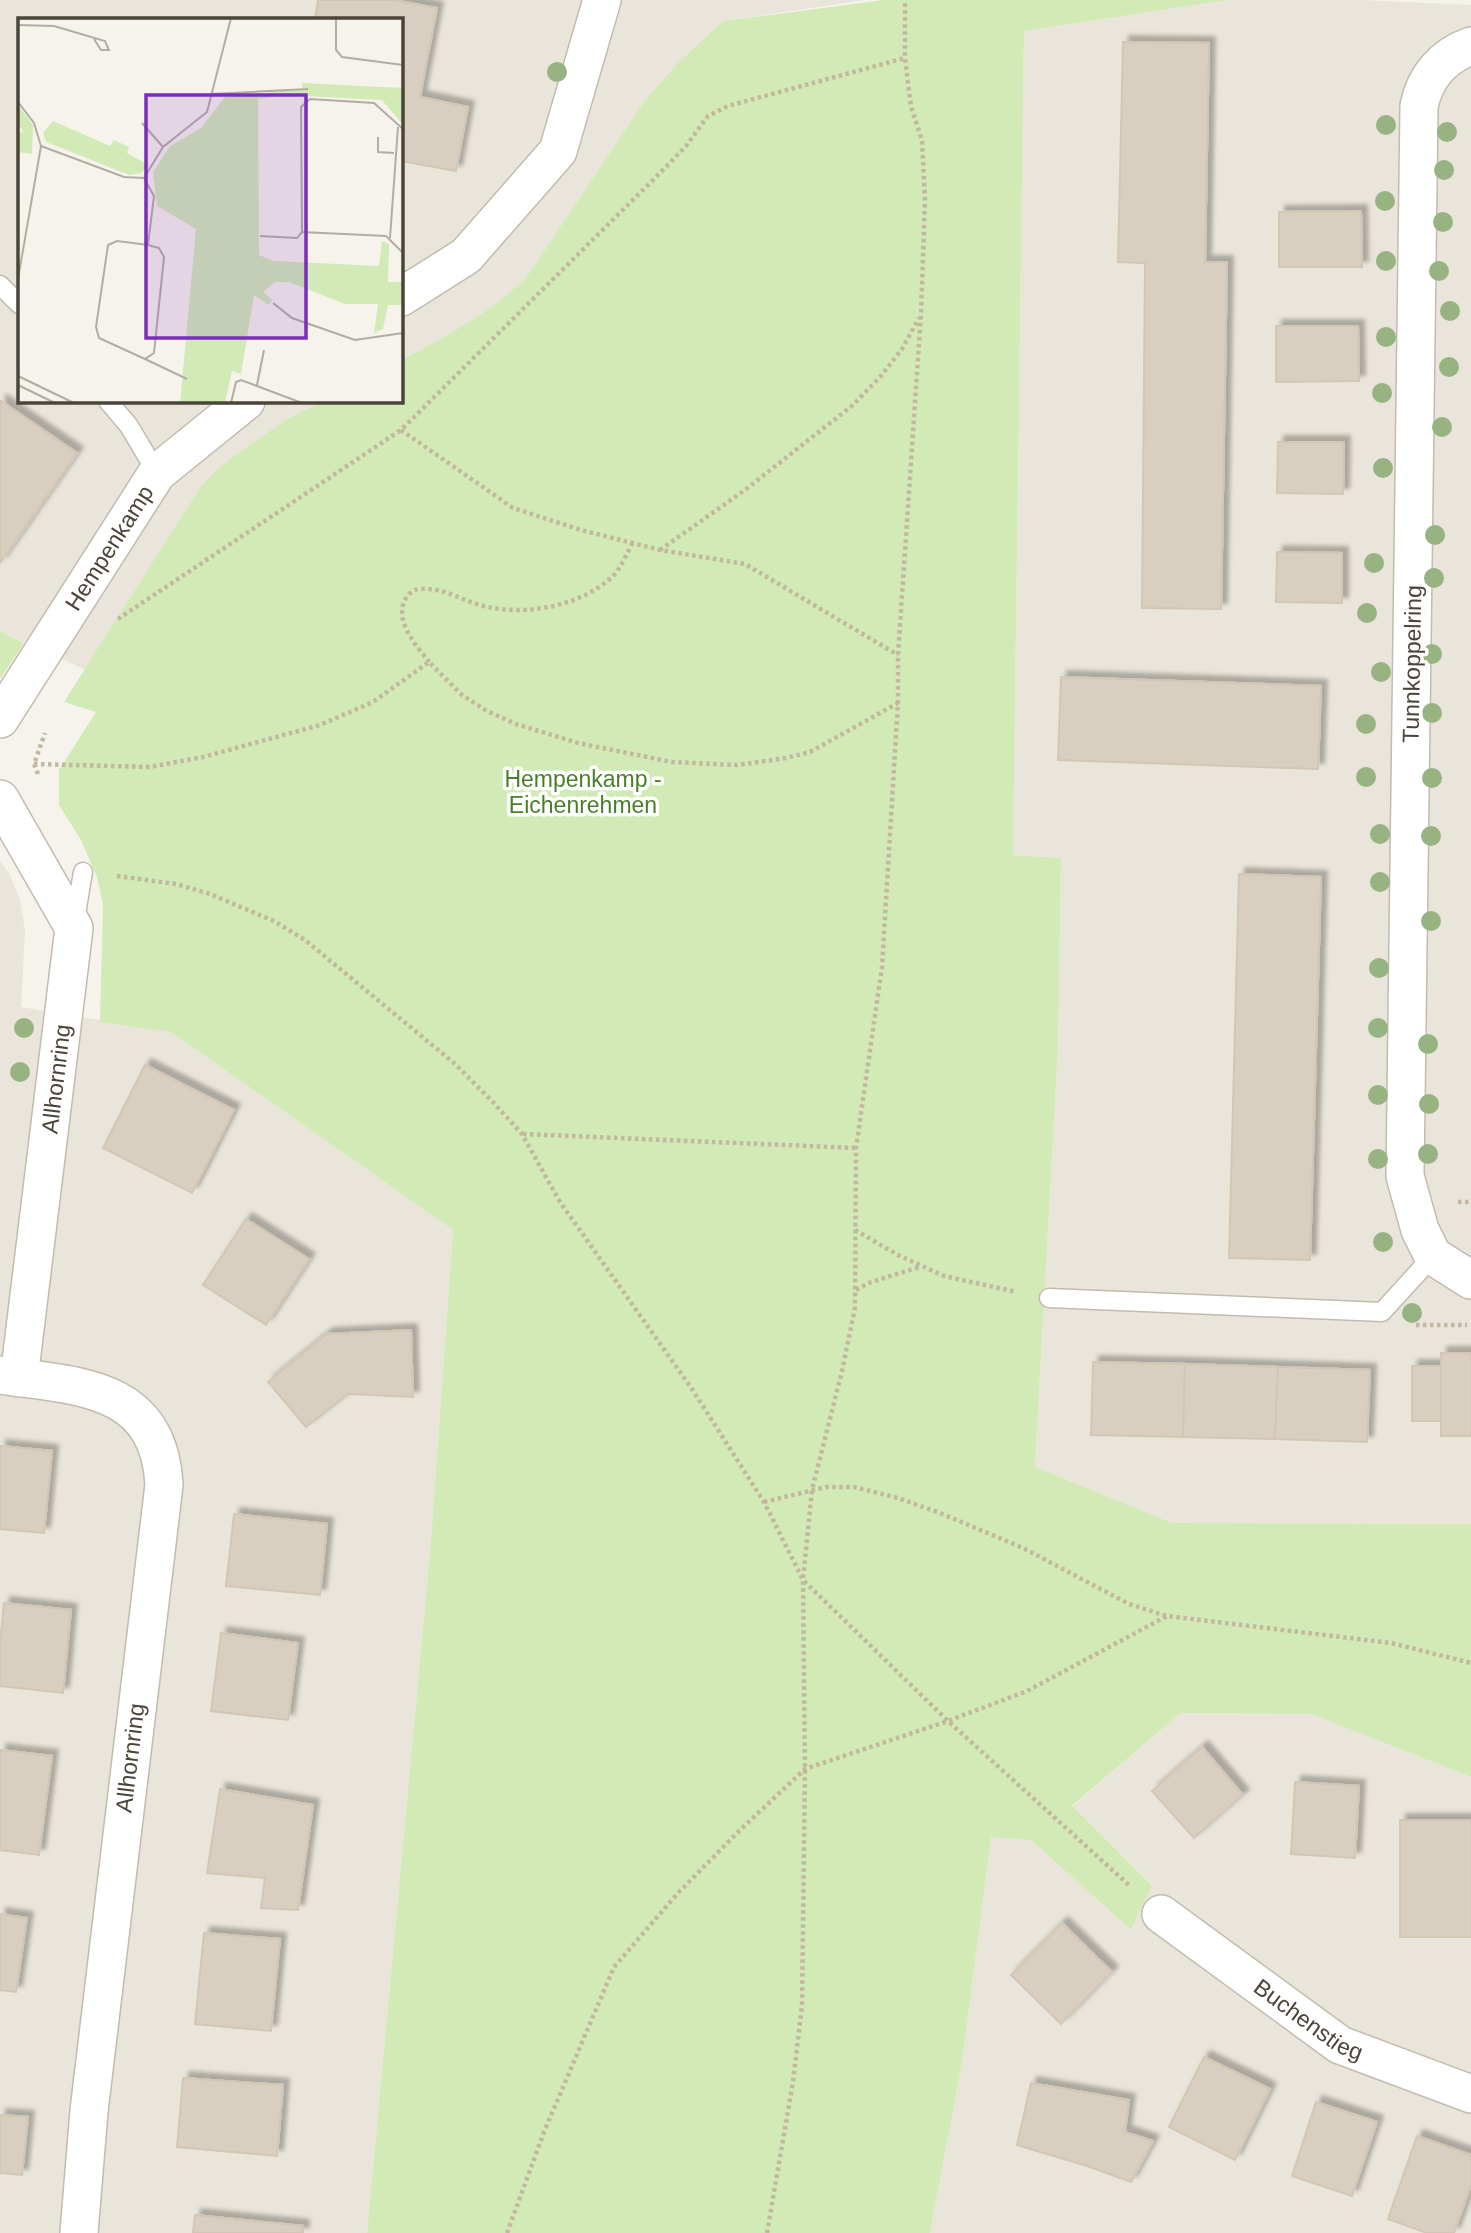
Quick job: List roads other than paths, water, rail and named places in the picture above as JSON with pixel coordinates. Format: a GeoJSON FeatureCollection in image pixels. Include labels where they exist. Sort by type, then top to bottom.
{"type":"FeatureCollection","features":[{"type":"Feature","properties":{"kind":"street"},"geometry":{"type":"LineString","coordinates":[[402,296],[466,256],[558,151],[602,0]]}},
{"type":"Feature","properties":{"kind":"street","name":"Tunnkoppelring"},"geometry":{"type":"LineString","coordinates":[[1433,1256],[1420,1230],[1405,1176],[1419,106],[1427,81],[1440,64],[1471,46]]}},
{"type":"Feature","properties":{"kind":"street","name":"Hempenkamp"},"geometry":{"type":"LineString","coordinates":[[0,719],[157,473],[245,402]]}},
{"type":"Feature","properties":{"kind":"street"},"geometry":{"type":"LineString","coordinates":[[0,799],[74,928]]}},
{"type":"Feature","properties":{"kind":"street","name":"Allhornring"},"geometry":{"type":"LineString","coordinates":[[74,928],[9,1376],[99,1391],[121,1401],[144,1422],[157,1449],[163,1468],[164,1485],[89,2112],[79,2233]]}},
{"type":"Feature","properties":{"kind":"street"},"geometry":{"type":"LineString","coordinates":[[1433,1256],[1471,1280]]}},
{"type":"Feature","properties":{"kind":"street","name":"Buchenstieg"},"geometry":{"type":"LineString","coordinates":[[1161,1914],[1340,2045],[1471,2094]]}},
{"type":"Feature","properties":{"kind":"lane"},"geometry":{"type":"LineString","coordinates":[[0,285],[18,303]]}},
{"type":"Feature","properties":{"kind":"lane"},"geometry":{"type":"LineString","coordinates":[[109,402],[130,426],[157,473]]}},
{"type":"Feature","properties":{"kind":"lane"},"geometry":{"type":"LineString","coordinates":[[74,928],[83,872]]}},
{"type":"Feature","properties":{"kind":"lane"},"geometry":{"type":"LineString","coordinates":[[1049,1298],[1382,1312],[1433,1256]]}},
{"type":"Feature","properties":{"kind":"park label","name":"Hempenkamp - Eichenrehmen"},"geometry":{"type":"Point","coordinates":[583,792]}}]}
